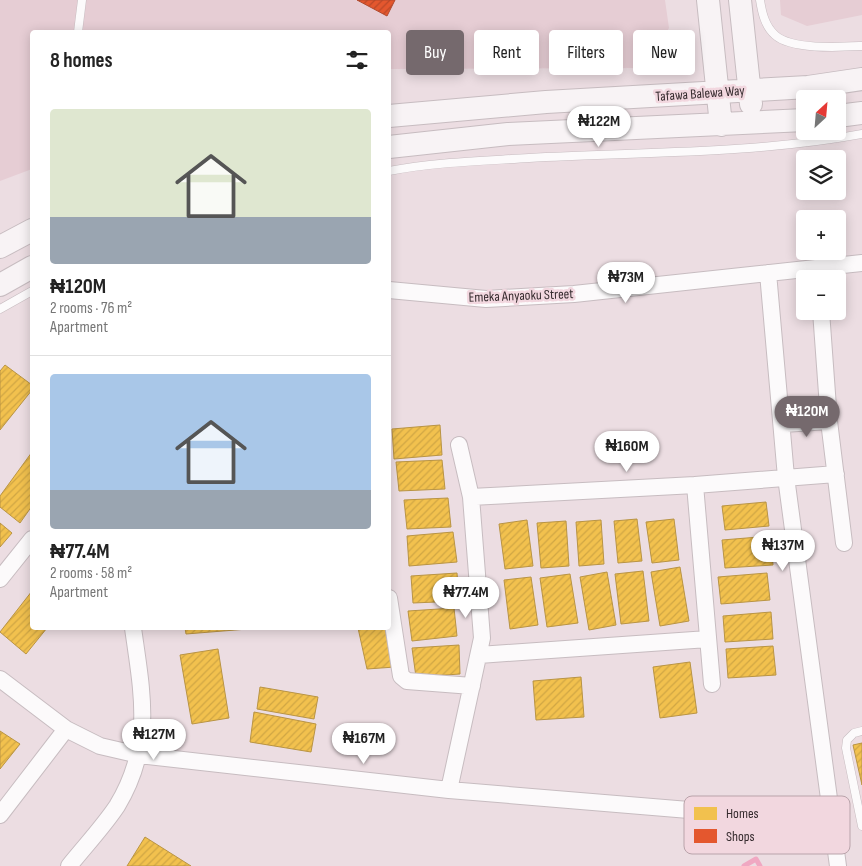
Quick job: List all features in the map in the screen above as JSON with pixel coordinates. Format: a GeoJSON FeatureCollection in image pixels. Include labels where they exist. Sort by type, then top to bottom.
{"type":"FeatureCollection","features":[{"type":"Feature","properties":{"kind":"main road"},"geometry":{"type":"LineString","coordinates":[[708,0],[721,125]]}},
{"type":"Feature","properties":{"kind":"main road"},"geometry":{"type":"LineString","coordinates":[[740,0],[753,123]]}},
{"type":"Feature","properties":{"kind":"main road","name":"Tafawa Balewa Way"},"geometry":{"type":"LineString","coordinates":[[391,116],[546,102],[808,87],[862,79]]}},
{"type":"Feature","properties":{"kind":"main road"},"geometry":{"type":"LineString","coordinates":[[846,115],[862,113]]}},
{"type":"Feature","properties":{"kind":"main road"},"geometry":{"type":"LineString","coordinates":[[391,147],[508,134],[796,121]]}},
{"type":"Feature","properties":{"kind":"main road"},"geometry":{"type":"LineString","coordinates":[[0,247],[30,231]]}},
{"type":"Feature","properties":{"kind":"main road"},"geometry":{"type":"LineString","coordinates":[[0,285],[30,268]]}},
{"type":"Feature","properties":{"kind":"street","name":"Emeka Anyaoku Street"},"geometry":{"type":"LineString","coordinates":[[831,270],[862,263]]}},
{"type":"Feature","properties":{"kind":"street","name":"Emeka Anyaoku Street"},"geometry":{"type":"LineString","coordinates":[[391,290],[486,299],[574,294],[768,273],[796,273]]}},
{"type":"Feature","properties":{"kind":"street"},"geometry":{"type":"LineString","coordinates":[[768,273],[783,424],[786,477],[829,796]]}},
{"type":"Feature","properties":{"kind":"street"},"geometry":{"type":"LineString","coordinates":[[822,320],[829,421],[844,543]]}},
{"type":"Feature","properties":{"kind":"street"},"geometry":{"type":"LineString","coordinates":[[783,424],[829,421]]}},
{"type":"Feature","properties":{"kind":"street"},"geometry":{"type":"LineString","coordinates":[[449,790],[479,655],[482,622],[471,497],[459,445]]}},
{"type":"Feature","properties":{"kind":"street"},"geometry":{"type":"LineString","coordinates":[[471,497],[695,485],[836,474]]}},
{"type":"Feature","properties":{"kind":"street"},"geometry":{"type":"LineString","coordinates":[[695,485],[712,684]]}},
{"type":"Feature","properties":{"kind":"street"},"geometry":{"type":"LineString","coordinates":[[0,579],[30,541]]}},
{"type":"Feature","properties":{"kind":"street"},"geometry":{"type":"LineString","coordinates":[[391,611],[401,676],[407,681],[472,686]]}},
{"type":"Feature","properties":{"kind":"street"},"geometry":{"type":"LineString","coordinates":[[69,866],[116,807],[129,783],[139,755],[143,732],[144,704],[133,630]]}},
{"type":"Feature","properties":{"kind":"street"},"geometry":{"type":"LineString","coordinates":[[479,655],[708,639]]}},
{"type":"Feature","properties":{"kind":"street"},"geometry":{"type":"LineString","coordinates":[[0,679],[66,728],[100,746],[139,755],[449,790],[684,810]]}},
{"type":"Feature","properties":{"kind":"street"},"geometry":{"type":"LineString","coordinates":[[0,815],[66,728]]}},
{"type":"Feature","properties":{"kind":"lane"},"geometry":{"type":"LineString","coordinates":[[78,30],[82,0]]}},
{"type":"Feature","properties":{"kind":"lane"},"geometry":{"type":"LineString","coordinates":[[760,0],[766,23],[776,36],[794,43],[822,47],[862,46]]}},
{"type":"Feature","properties":{"kind":"lane"},"geometry":{"type":"LineString","coordinates":[[391,171],[462,162],[722,149],[837,139],[862,134]]}},
{"type":"Feature","properties":{"kind":"lane"},"geometry":{"type":"LineString","coordinates":[[0,309],[30,293]]}},
{"type":"Feature","properties":{"kind":"lane"},"geometry":{"type":"LineString","coordinates":[[862,731],[854,733],[847,740],[846,748],[862,826]]}},
{"type":"Feature","properties":{"kind":"shaded area"},"geometry":{"type":"Polygon","coordinates":[[[0,0],[665,0],[668,30],[633,30],[633,68],[623,68],[623,30],[549,30],[549,68],[539,68],[539,30],[474,30],[474,69],[464,69],[464,30],[406,30],[406,69],[391,69],[391,30],[30,30],[30,170],[0,181],[0,0]]]}},
{"type":"Feature","properties":{"kind":"shaded area"},"geometry":{"type":"Polygon","coordinates":[[[780,0],[862,0],[862,15],[807,26],[781,15],[780,0]]]}},
{"type":"Feature","properties":{"kind":"building: Homes"},"geometry":{"type":"Polygon","coordinates":[[[5,365],[30,384],[30,392],[0,430],[0,371],[5,365]]]}},
{"type":"Feature","properties":{"kind":"building: Homes"},"geometry":{"type":"Polygon","coordinates":[[[440,425],[442,455],[394,459],[392,429],[440,425]]]}},
{"type":"Feature","properties":{"kind":"building: Homes"},"geometry":{"type":"Polygon","coordinates":[[[30,455],[30,509],[20,523],[0,507],[0,496],[30,455]]]}},
{"type":"Feature","properties":{"kind":"building: Homes"},"geometry":{"type":"Polygon","coordinates":[[[442,460],[445,489],[399,491],[396,462],[442,460]]]}},
{"type":"Feature","properties":{"kind":"building: Homes"},"geometry":{"type":"Polygon","coordinates":[[[448,498],[451,527],[407,529],[404,500],[448,498]]]}},
{"type":"Feature","properties":{"kind":"building: Homes"},"geometry":{"type":"Polygon","coordinates":[[[766,502],[769,526],[725,530],[722,506],[766,502]]]}},
{"type":"Feature","properties":{"kind":"building: Homes"},"geometry":{"type":"Polygon","coordinates":[[[637,519],[642,561],[618,563],[614,521],[637,519]]]}},
{"type":"Feature","properties":{"kind":"building: Homes"},"geometry":{"type":"Polygon","coordinates":[[[674,519],[679,560],[652,563],[646,522],[674,519]]]}},
{"type":"Feature","properties":{"kind":"building: Homes"},"geometry":{"type":"Polygon","coordinates":[[[527,520],[533,566],[505,569],[499,524],[527,520]]]}},
{"type":"Feature","properties":{"kind":"building: Homes"},"geometry":{"type":"Polygon","coordinates":[[[601,520],[604,564],[579,566],[576,522],[601,520]]]}},
{"type":"Feature","properties":{"kind":"building: Homes"},"geometry":{"type":"Polygon","coordinates":[[[566,521],[569,566],[541,568],[537,523],[566,521]]]}},
{"type":"Feature","properties":{"kind":"building: Homes"},"geometry":{"type":"Polygon","coordinates":[[[0,523],[12,533],[0,547],[0,523]]]}},
{"type":"Feature","properties":{"kind":"building: Homes"},"geometry":{"type":"Polygon","coordinates":[[[453,532],[457,562],[409,566],[407,536],[453,532]]]}},
{"type":"Feature","properties":{"kind":"building: Homes"},"geometry":{"type":"Polygon","coordinates":[[[771,536],[773,565],[725,568],[722,540],[771,536]]]}},
{"type":"Feature","properties":{"kind":"building: Homes"},"geometry":{"type":"Polygon","coordinates":[[[680,567],[689,621],[660,626],[651,572],[680,567]]]}},
{"type":"Feature","properties":{"kind":"building: Homes"},"geometry":{"type":"Polygon","coordinates":[[[643,571],[649,621],[621,624],[615,574],[643,571]]]}},
{"type":"Feature","properties":{"kind":"building: Homes"},"geometry":{"type":"Polygon","coordinates":[[[607,572],[616,625],[589,630],[580,577],[607,572]]]}},
{"type":"Feature","properties":{"kind":"building: Homes"},"geometry":{"type":"Polygon","coordinates":[[[457,573],[459,601],[413,603],[411,576],[457,573]]]}},
{"type":"Feature","properties":{"kind":"building: Homes"},"geometry":{"type":"Polygon","coordinates":[[[767,573],[770,600],[721,604],[718,577],[767,573]]]}},
{"type":"Feature","properties":{"kind":"building: Homes"},"geometry":{"type":"Polygon","coordinates":[[[570,574],[578,623],[547,627],[540,578],[570,574]]]}},
{"type":"Feature","properties":{"kind":"building: Homes"},"geometry":{"type":"Polygon","coordinates":[[[531,577],[538,625],[510,629],[504,580],[531,577]]]}},
{"type":"Feature","properties":{"kind":"building: Homes"},"geometry":{"type":"Polygon","coordinates":[[[30,594],[30,630],[45,630],[26,654],[0,632],[30,594]]]}},
{"type":"Feature","properties":{"kind":"building: Homes"},"geometry":{"type":"Polygon","coordinates":[[[454,608],[457,636],[412,641],[408,611],[454,608]]]}},
{"type":"Feature","properties":{"kind":"building: Homes"},"geometry":{"type":"Polygon","coordinates":[[[771,612],[773,639],[725,642],[723,616],[771,612]]]}},
{"type":"Feature","properties":{"kind":"building: Homes"},"geometry":{"type":"Polygon","coordinates":[[[185,630],[235,630],[186,634],[185,630]]]}},
{"type":"Feature","properties":{"kind":"building: Homes"},"geometry":{"type":"Polygon","coordinates":[[[358,630],[386,630],[395,667],[367,669],[358,630]]]}},
{"type":"Feature","properties":{"kind":"building: Homes"},"geometry":{"type":"Polygon","coordinates":[[[459,645],[460,674],[416,677],[412,648],[459,645]]]}},
{"type":"Feature","properties":{"kind":"building: Homes"},"geometry":{"type":"Polygon","coordinates":[[[773,646],[776,675],[728,678],[726,649],[773,646]]]}},
{"type":"Feature","properties":{"kind":"building: Homes"},"geometry":{"type":"Polygon","coordinates":[[[218,649],[229,718],[192,724],[180,655],[218,649]]]}},
{"type":"Feature","properties":{"kind":"building: Homes"},"geometry":{"type":"Polygon","coordinates":[[[690,662],[697,713],[660,718],[653,667],[690,662]]]}},
{"type":"Feature","properties":{"kind":"building: Homes"},"geometry":{"type":"Polygon","coordinates":[[[581,677],[584,717],[536,720],[533,681],[581,677]]]}},
{"type":"Feature","properties":{"kind":"building: Homes"},"geometry":{"type":"Polygon","coordinates":[[[260,687],[318,697],[314,719],[257,709],[260,687]]]}},
{"type":"Feature","properties":{"kind":"building: Homes"},"geometry":{"type":"Polygon","coordinates":[[[254,712],[316,724],[311,752],[250,742],[254,712]]]}},
{"type":"Feature","properties":{"kind":"building: Homes"},"geometry":{"type":"Polygon","coordinates":[[[0,731],[20,744],[0,769],[0,731]]]}},
{"type":"Feature","properties":{"kind":"building: Homes"},"geometry":{"type":"Polygon","coordinates":[[[862,743],[862,785],[853,745],[862,743]]]}},
{"type":"Feature","properties":{"kind":"building: Homes"},"geometry":{"type":"Polygon","coordinates":[[[145,837],[191,866],[127,866],[145,837]]]}},
{"type":"Feature","properties":{"kind":"building: Shops"},"geometry":{"type":"Polygon","coordinates":[[[357,0],[395,0],[387,16],[357,0]]]}},
{"type":"Feature","properties":{"kind":"waterway"},"geometry":{"type":"LineString","coordinates":[[744,866],[756,859],[760,866]]}}]}
